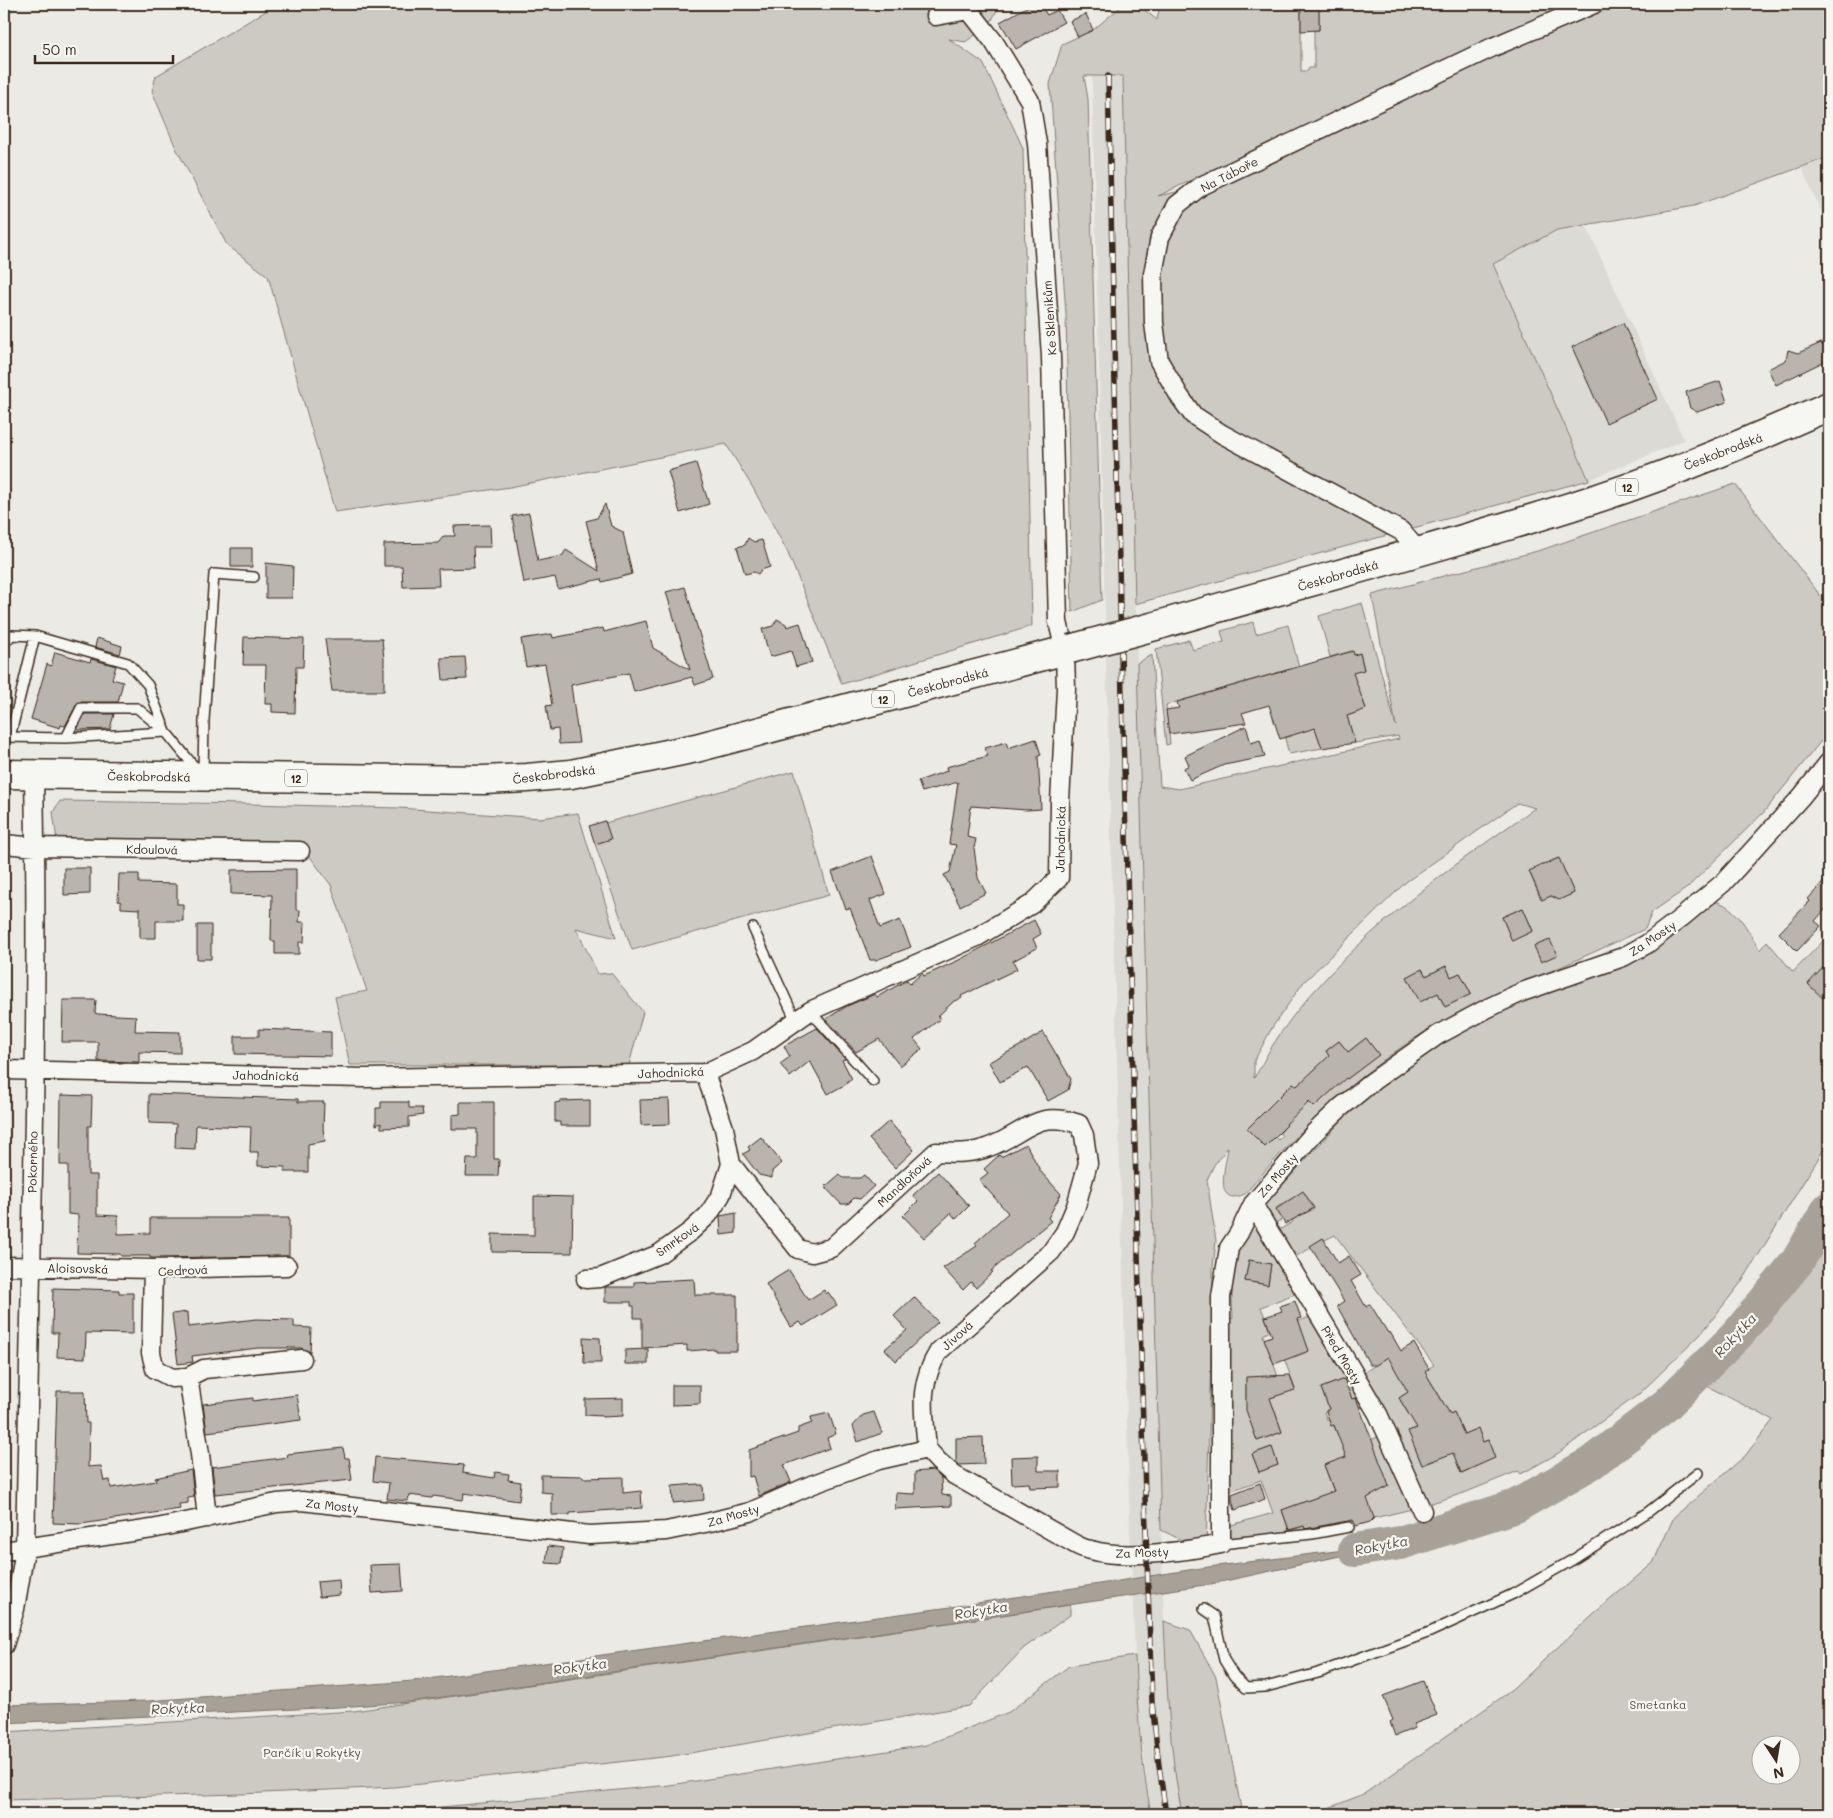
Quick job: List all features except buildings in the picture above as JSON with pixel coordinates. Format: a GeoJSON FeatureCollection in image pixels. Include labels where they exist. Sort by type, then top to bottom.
{"type":"FeatureCollection","features":[{"type":"Feature","properties":{"kind":"main road","name":"Českobrodská"},"geometry":{"type":"LineString","coordinates":[[4,774],[483,780],[561,775],[696,748],[1068,650],[1420,553],[1600,497],[1745,443],[1829,406]]}},
{"type":"Feature","properties":{"kind":"street","name":"Na Táboře"},"geometry":{"type":"LineString","coordinates":[[1420,553],[1401,531],[1222,434],[1193,415],[1159,361],[1154,323],[1153,274],[1160,237],[1177,205],[1201,186],[1484,52],[1594,4]]}},
{"type":"Feature","properties":{"kind":"street"},"geometry":{"type":"LineString","coordinates":[[936,16],[971,7]]}},
{"type":"Feature","properties":{"kind":"street","name":"Ke Skleníkům"},"geometry":{"type":"LineString","coordinates":[[971,7],[1030,101],[1038,143],[1051,357],[1058,622],[1068,650]]}},
{"type":"Feature","properties":{"kind":"street","name":"Jahodnická"},"geometry":{"type":"LineString","coordinates":[[4,1070],[365,1078],[705,1073],[753,1051],[810,1011],[977,936],[1032,904],[1059,878],[1060,802],[1068,650]]}},
{"type":"Feature","properties":{"kind":"street","name":"Za Mosty"},"geometry":{"type":"LineString","coordinates":[[4,1552],[207,1518],[277,1503],[302,1501],[589,1535],[666,1531],[750,1512],[812,1485],[879,1460],[927,1449],[954,1475],[1072,1543],[1092,1551],[1126,1555],[1195,1549],[1221,1544],[1221,1297],[1229,1248],[1239,1233],[1253,1204],[1314,1133],[1340,1108],[1373,1081],[1438,1035],[1522,992],[1623,957],[1647,944],[1668,928],[1723,883],[1801,798],[1829,762]]}},
{"type":"Feature","properties":{"kind":"street","name":"Pokorného"},"geometry":{"type":"LineString","coordinates":[[4,1645],[15,1609],[25,1549],[34,1070],[36,847],[34,775]]}},
{"type":"Feature","properties":{"kind":"street","name":"Kdoulová"},"geometry":{"type":"LineString","coordinates":[[4,844],[36,847],[300,850]]}},
{"type":"Feature","properties":{"kind":"street","name":"Smrková"},"geometry":{"type":"LineString","coordinates":[[586,1278],[600,1278],[659,1254],[691,1231],[708,1215],[721,1195],[731,1164],[724,1128],[705,1073]]}},
{"type":"Feature","properties":{"kind":"street","name":"Mandloňová"},"geometry":{"type":"LineString","coordinates":[[731,1164],[798,1250],[812,1253],[831,1248],[936,1152],[960,1154],[989,1147],[1040,1120],[1055,1118],[1068,1120],[1079,1124],[1084,1134],[1088,1163],[1076,1206],[1065,1232],[1051,1252]]}},
{"type":"Feature","properties":{"kind":"street","name":"Před Mosty"},"geometry":{"type":"LineString","coordinates":[[1253,1204],[1378,1414],[1422,1511]]}},
{"type":"Feature","properties":{"kind":"street","name":"Jívová"},"geometry":{"type":"LineString","coordinates":[[927,1449],[923,1399],[925,1380],[930,1365],[939,1351],[1051,1252]]}},
{"type":"Feature","properties":{"kind":"street","name":"Aloisovská"},"geometry":{"type":"LineString","coordinates":[[4,1266],[153,1269]]}},
{"type":"Feature","properties":{"kind":"street","name":"Cedrová"},"geometry":{"type":"LineString","coordinates":[[287,1266],[153,1269],[151,1353],[155,1369],[172,1378],[188,1377],[204,1369],[302,1359]]}},
{"type":"Feature","properties":{"kind":"street"},"geometry":{"type":"LineString","coordinates":[[188,1377],[200,1454],[207,1518]]}},
{"type":"Feature","properties":{"kind":"lane"},"geometry":{"type":"LineString","coordinates":[[203,777],[204,720],[214,574],[254,577]]}},
{"type":"Feature","properties":{"kind":"lane"},"geometry":{"type":"LineString","coordinates":[[4,643],[12,635],[35,636],[128,663],[148,685],[166,732]]}},
{"type":"Feature","properties":{"kind":"lane"},"geometry":{"type":"LineString","coordinates":[[35,636],[7,737],[66,738],[166,732]]}},
{"type":"Feature","properties":{"kind":"lane"},"geometry":{"type":"LineString","coordinates":[[66,738],[81,708],[137,708],[166,732],[203,777]]}},
{"type":"Feature","properties":{"kind":"lane"},"geometry":{"type":"LineString","coordinates":[[753,928],[796,1021]]}},
{"type":"Feature","properties":{"kind":"lane"},"geometry":{"type":"LineString","coordinates":[[810,1011],[872,1081]]}},
{"type":"Feature","properties":{"kind":"lane"},"geometry":{"type":"LineString","coordinates":[[1204,1609],[1214,1616],[1224,1660],[1234,1676],[1246,1688],[1266,1687],[1318,1673],[1430,1632],[1513,1594],[1574,1559],[1648,1512],[1698,1473]]}},
{"type":"Feature","properties":{"kind":"lane"},"geometry":{"type":"LineString","coordinates":[[1221,1544],[1312,1534],[1349,1527]]}},
{"type":"Feature","properties":{"kind":"shaded area"},"geometry":{"type":"Polygon","coordinates":[[[1123,75],[1137,663],[1165,1655],[1174,1764],[1182,1814],[1151,1814],[1137,1703],[1130,1531],[1092,76],[1123,75]]]}},
{"type":"Feature","properties":{"kind":"shaded area"},"geometry":{"type":"Polygon","coordinates":[[[1829,157],[1829,228],[1801,167],[1829,157]]]}},
{"type":"Feature","properties":{"kind":"shaded area"},"geometry":{"type":"Polygon","coordinates":[[[1586,225],[1684,440],[1589,480],[1493,264],[1557,230],[1586,225]]]}},
{"type":"Feature","properties":{"kind":"green space"},"geometry":{"type":"Polygon","coordinates":[[[274,4],[1000,4],[989,26],[965,42],[949,39],[983,63],[1023,148],[1032,626],[842,684],[787,551],[753,488],[726,444],[510,487],[335,512],[268,276],[227,245],[176,148],[152,91],[156,76],[266,11],[274,4]]]}},
{"type":"Feature","properties":{"kind":"green space"},"geometry":{"type":"Polygon","coordinates":[[[1124,4],[1137,4],[1157,20],[1160,4],[1590,4],[1437,64],[1158,196],[1181,191],[1602,4],[1829,4],[1829,157],[1694,206],[1557,230],[1493,264],[1589,480],[1135,604],[1123,76],[1084,76],[1088,99],[1102,600],[1072,612],[1066,314],[1050,84],[1062,44],[1093,30],[1124,4]],[[1319,8],[1301,9],[1301,71],[1308,71],[1308,68],[1314,68],[1314,30],[1319,30],[1319,8]]]}},
{"type":"Feature","properties":{"kind":"green space"},"geometry":{"type":"Polygon","coordinates":[[[1735,484],[1829,607],[1829,731],[1764,812],[1687,888],[1652,912],[1645,929],[1467,1009],[1401,1047],[1376,1065],[1330,1104],[1287,1147],[1245,1194],[1234,1197],[1228,1195],[1224,1190],[1223,1182],[1228,1147],[1214,1165],[1207,1180],[1216,1241],[1213,1267],[1206,1552],[1161,1530],[1137,663],[1152,655],[1160,786],[1179,789],[1399,739],[1398,736],[1355,743],[1344,706],[1350,715],[1366,709],[1363,699],[1359,700],[1352,673],[1364,669],[1360,653],[1354,655],[1352,651],[1330,657],[1319,616],[1362,603],[1396,726],[1372,595],[1541,550],[1735,484]],[[1517,803],[1406,882],[1303,983],[1273,1026],[1254,1061],[1254,1078],[1276,1040],[1298,1009],[1341,962],[1393,914],[1477,849],[1535,808],[1517,803]],[[1558,858],[1529,871],[1541,900],[1551,896],[1559,899],[1574,893],[1558,858]],[[1523,908],[1502,917],[1512,940],[1533,931],[1523,908]],[[1446,966],[1426,976],[1422,969],[1408,977],[1438,993],[1445,1007],[1471,994],[1460,973],[1451,977],[1446,966]],[[1366,1038],[1348,1052],[1339,1041],[1326,1051],[1347,1079],[1378,1055],[1366,1038]],[[1293,1083],[1285,1091],[1301,1109],[1309,1102],[1314,1107],[1330,1092],[1297,1086],[1293,1083]],[[1269,1107],[1247,1129],[1265,1147],[1275,1137],[1278,1140],[1282,1136],[1280,1133],[1287,1125],[1269,1107]]]}},
{"type":"Feature","properties":{"kind":"green space"},"geometry":{"type":"Polygon","coordinates":[[[1253,622],[1256,634],[1288,625],[1313,722],[1322,748],[1289,754],[1276,704],[1298,698],[1290,669],[1166,705],[1170,744],[1166,745],[1156,649],[1189,640],[1193,650],[1224,642],[1221,631],[1253,622]]]}},
{"type":"Feature","properties":{"kind":"green space"},"geometry":{"type":"Polygon","coordinates":[[[794,771],[829,895],[632,950],[595,844],[611,839],[605,823],[794,771]]]}},
{"type":"Feature","properties":{"kind":"green space"},"geometry":{"type":"Polygon","coordinates":[[[60,801],[399,808],[540,818],[578,813],[616,938],[576,928],[598,974],[611,973],[643,1012],[629,1065],[350,1065],[335,997],[367,991],[331,885],[299,842],[57,841],[53,812],[60,801]]]}},
{"type":"Feature","properties":{"kind":"green space"},"geometry":{"type":"Polygon","coordinates":[[[1718,902],[1732,910],[1743,922],[1760,950],[1767,941],[1793,972],[1829,935],[1829,1141],[1743,1280],[1700,1335],[1639,1394],[1557,1454],[1521,1474],[1518,1471],[1464,1493],[1425,1505],[1360,1375],[1396,1352],[1409,1381],[1434,1365],[1335,1235],[1325,1240],[1323,1238],[1311,1248],[1291,1259],[1262,1207],[1357,1104],[1458,1029],[1505,1004],[1566,983],[1709,904],[1718,902]],[[1303,1192],[1276,1208],[1283,1219],[1274,1224],[1277,1231],[1293,1222],[1292,1220],[1314,1209],[1303,1192]],[[1429,1379],[1399,1398],[1409,1415],[1423,1406],[1426,1410],[1442,1400],[1429,1379]],[[1454,1412],[1439,1419],[1462,1473],[1477,1466],[1488,1440],[1483,1442],[1478,1429],[1464,1434],[1454,1412]],[[1431,1422],[1409,1431],[1422,1465],[1434,1461],[1431,1453],[1431,1422]]]}},
{"type":"Feature","properties":{"kind":"green space"},"geometry":{"type":"Polygon","coordinates":[[[1255,1216],[1300,1292],[1261,1307],[1270,1331],[1263,1335],[1272,1360],[1292,1353],[1294,1357],[1309,1351],[1297,1322],[1315,1315],[1367,1406],[1359,1409],[1356,1398],[1352,1399],[1344,1379],[1321,1388],[1329,1409],[1324,1412],[1327,1420],[1334,1426],[1345,1449],[1381,1436],[1412,1509],[1374,1518],[1228,1542],[1228,1526],[1273,1513],[1261,1480],[1227,1492],[1227,1320],[1233,1318],[1232,1280],[1236,1253],[1255,1216]],[[1249,1260],[1245,1281],[1268,1285],[1271,1264],[1249,1260]],[[1284,1358],[1273,1362],[1282,1389],[1259,1377],[1246,1378],[1246,1401],[1264,1400],[1295,1389],[1284,1358]],[[1273,1406],[1257,1441],[1282,1432],[1273,1406]],[[1271,1447],[1252,1454],[1259,1472],[1278,1465],[1271,1447]],[[1324,1465],[1335,1495],[1362,1485],[1324,1465]],[[1320,1496],[1282,1510],[1289,1531],[1304,1526],[1305,1529],[1320,1496]]]}},
{"type":"Feature","properties":{"kind":"green space","name":"Smetanka"},"geometry":{"type":"Polygon","coordinates":[[[1829,1224],[1829,1814],[1313,1814],[1364,1794],[1512,1690],[1591,1616],[1653,1563],[1674,1517],[1745,1456],[1773,1420],[1701,1383],[1740,1344],[1806,1262],[1829,1224]]]}},
{"type":"Feature","properties":{"kind":"green space","name":"Parčík u Rokytky"},"geometry":{"type":"Polygon","coordinates":[[[1070,1605],[1070,1615],[1024,1648],[969,1706],[672,1756],[394,1787],[241,1794],[4,1800],[4,1732],[354,1711],[1070,1605]]]}},
{"type":"Feature","properties":{"kind":"green space"},"geometry":{"type":"Polygon","coordinates":[[[1164,1621],[1190,1630],[1216,1677],[1242,1814],[1182,1814],[1171,1742],[1164,1621]]]}},
{"type":"Feature","properties":{"kind":"green space"},"geometry":{"type":"Polygon","coordinates":[[[1135,1656],[1140,1735],[1151,1814],[389,1814],[389,1812],[670,1785],[926,1745],[1009,1712],[1069,1666],[1135,1656]]]}},
{"type":"Feature","properties":{"kind":"water"},"geometry":{"type":"Polygon","coordinates":[[[1400,1543],[1211,1584],[409,1702],[4,1723],[4,1705],[147,1701],[413,1681],[958,1606],[1208,1567],[1400,1543]]]}},
{"type":"Feature","properties":{"kind":"waterway","name":"Rokytka"},"geometry":{"type":"LineString","coordinates":[[1355,1550],[1400,1543],[1516,1506],[1591,1463],[1666,1405],[1737,1335],[1797,1262],[1829,1208]]}},
{"type":"Feature","properties":{"kind":"railway"},"geometry":{"type":"LineString","coordinates":[[1108,76],[1122,697],[1146,1530],[1152,1702],[1166,1814]]}}]}
